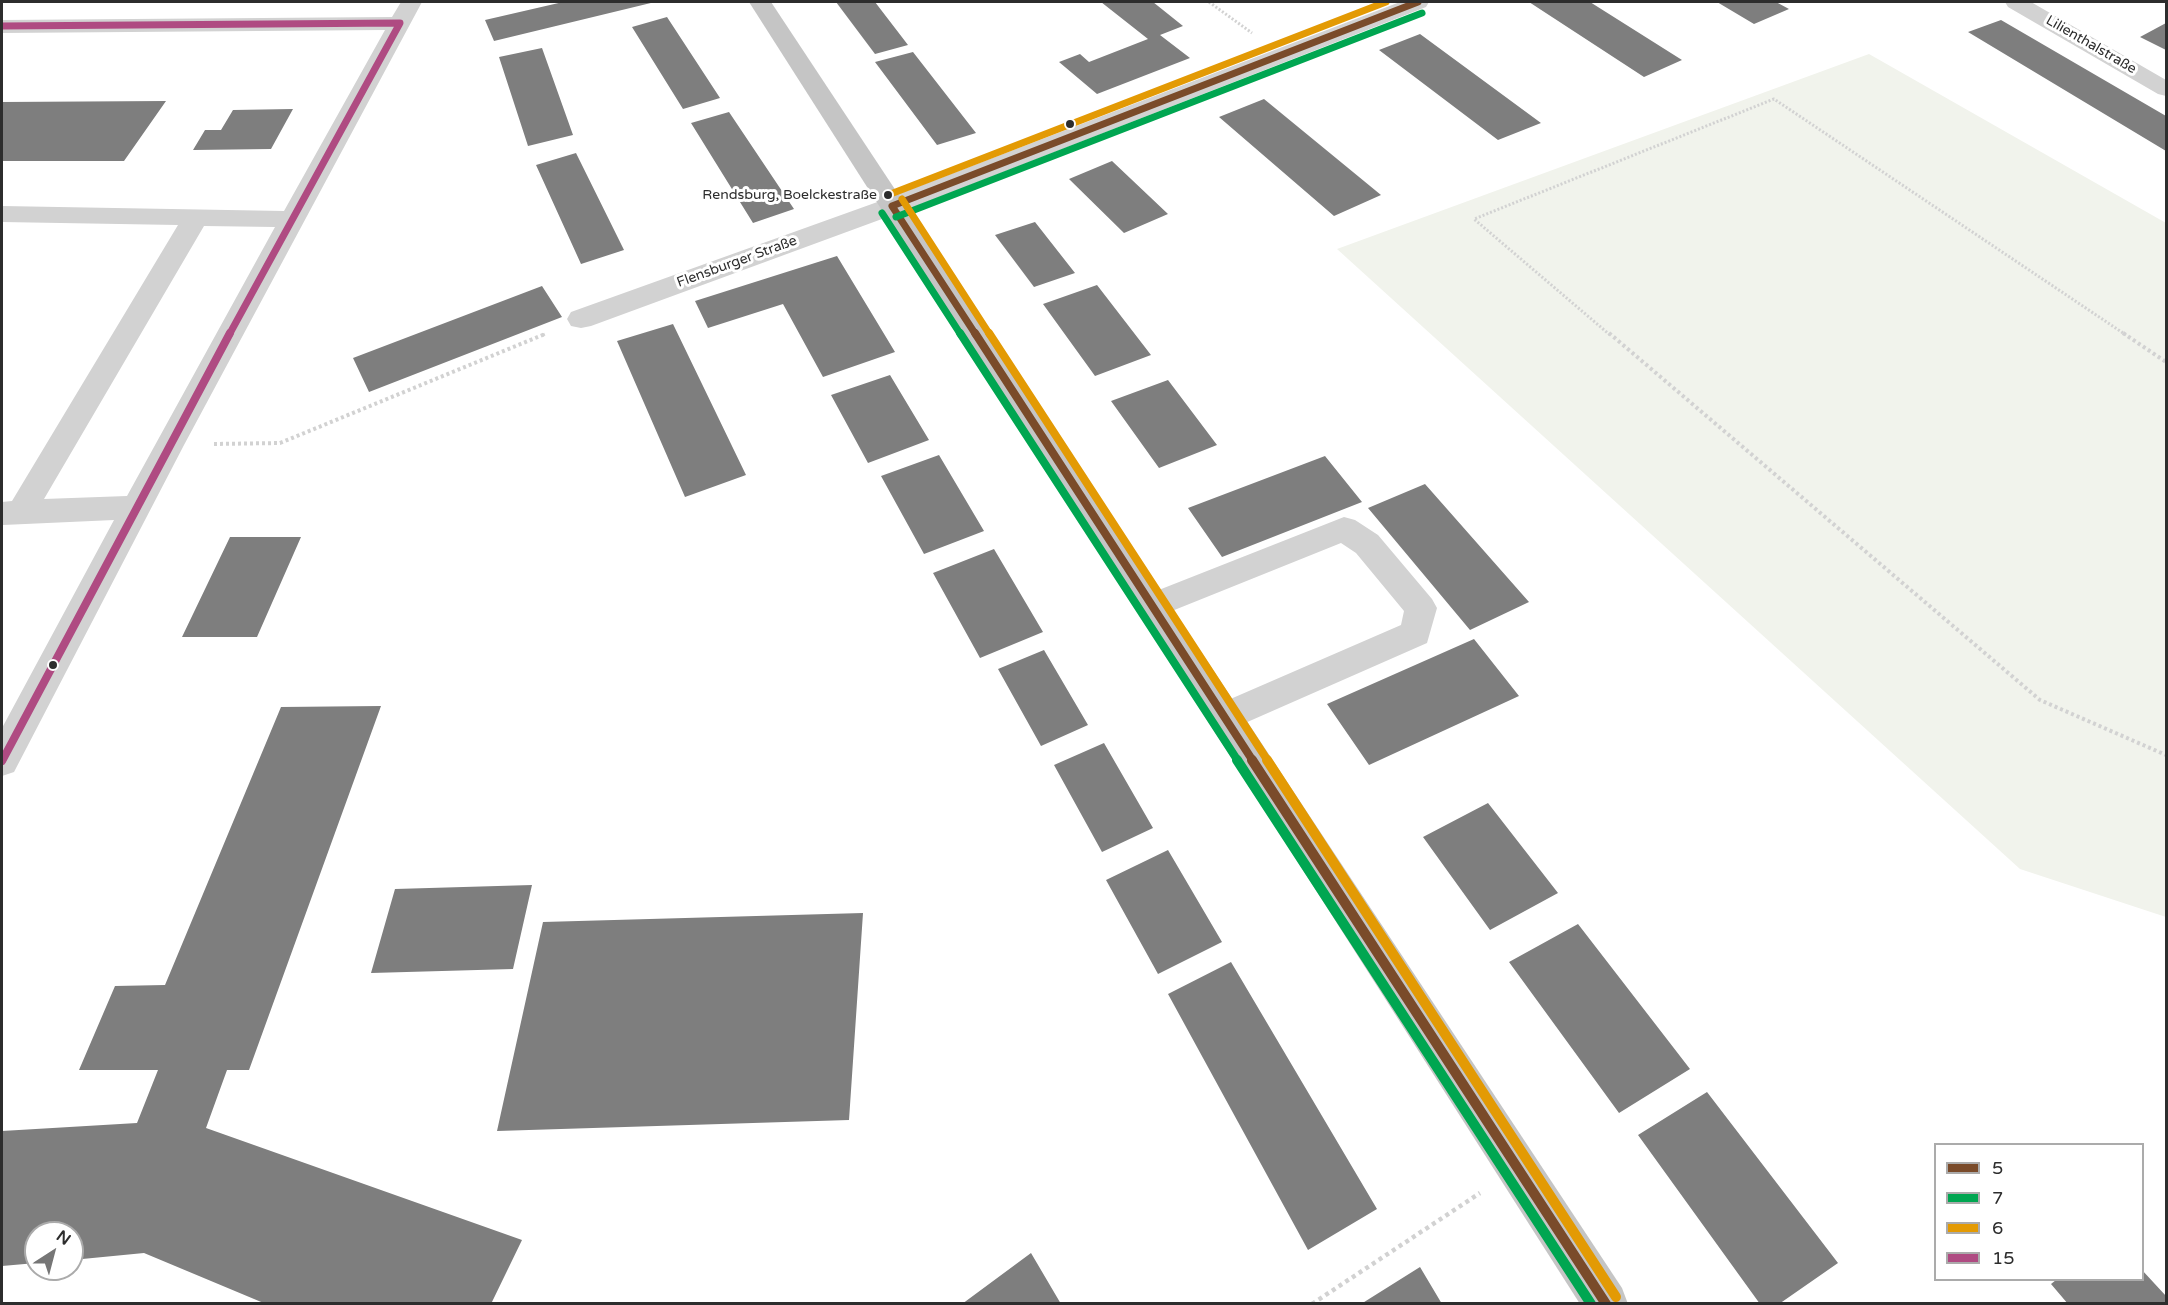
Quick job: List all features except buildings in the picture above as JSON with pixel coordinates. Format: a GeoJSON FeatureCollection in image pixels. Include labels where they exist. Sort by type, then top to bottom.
{"type":"FeatureCollection","features":[{"type":"Feature","properties":{"kind":"main road"},"geometry":{"type":"LineString","coordinates":[[760,2],[1606,1304]]}},
{"type":"Feature","properties":{"kind":"street","name":"Flensburger Straße"},"geometry":{"type":"LineString","coordinates":[[581,319],[892,206],[1418,2]]}},
{"type":"Feature","properties":{"kind":"street","name":"Lilienthalstraße"},"geometry":{"type":"LineString","coordinates":[[2016,2],[2166,89]]}},
{"type":"Feature","properties":{"kind":"street"},"geometry":{"type":"LineString","coordinates":[[2,26],[406,12]]}},
{"type":"Feature","properties":{"kind":"street"},"geometry":{"type":"LineString","coordinates":[[2,760],[169,445],[406,12]]}},
{"type":"Feature","properties":{"kind":"street"},"geometry":{"type":"LineString","coordinates":[[2,214],[293,219]]}},
{"type":"Feature","properties":{"kind":"street"},"geometry":{"type":"LineString","coordinates":[[11,512],[195,217]]}},
{"type":"Feature","properties":{"kind":"street"},"geometry":{"type":"LineString","coordinates":[[11,512],[136,507]]}},
{"type":"Feature","properties":{"kind":"street"},"geometry":{"type":"LineString","coordinates":[[1152,606],[1344,529],[1367,544],[1421,608],[1415,633],[1224,717]]}},
{"type":"Feature","properties":{"kind":"path"},"geometry":{"type":"LineString","coordinates":[[1209,2],[1282,54]]}},
{"type":"Feature","properties":{"kind":"path"},"geometry":{"type":"LineString","coordinates":[[2166,362],[1774,99],[1474,219],[2040,700],[2166,755]]}},
{"type":"Feature","properties":{"kind":"path"},"geometry":{"type":"LineString","coordinates":[[169,445],[280,443],[581,319]]}},
{"type":"Feature","properties":{"kind":"path"},"geometry":{"type":"LineString","coordinates":[[1312,1304],[1517,1168]]}},
{"type":"Feature","properties":{"kind":"shaded area"},"geometry":{"type":"Polygon","coordinates":[[[1869,54],[2166,223],[2166,917],[2020,869],[1337,249],[1869,54]]]}},
{"type":"Feature","properties":{"kind":"transit line","name":"6"},"geometry":{"type":"LineString","coordinates":[[888,195],[1386,2]]}},
{"type":"Feature","properties":{"kind":"transit line","name":"5"},"geometry":{"type":"LineString","coordinates":[[892,206],[1418,2]]}},
{"type":"Feature","properties":{"kind":"transit line","name":"7"},"geometry":{"type":"LineString","coordinates":[[896,217],[1422,13]]}},
{"type":"Feature","properties":{"kind":"transit line","name":"15"},"geometry":{"type":"LineString","coordinates":[[2,26],[400,23],[169,445],[2,761]]}},
{"type":"Feature","properties":{"kind":"transit line","name":"6"},"geometry":{"type":"LineString","coordinates":[[902,199],[1616,1297]]}},
{"type":"Feature","properties":{"kind":"transit line","name":"5"},"geometry":{"type":"LineString","coordinates":[[892,206],[1606,1304]]}},
{"type":"Feature","properties":{"kind":"transit line","name":"7"},"geometry":{"type":"LineString","coordinates":[[882,213],[1591,1304]]}},
{"type":"Feature","properties":{"kind":"place","name":"Rendsburg, Boelckestraße"},"geometry":{"type":"Point","coordinates":[888,195]}}]}
